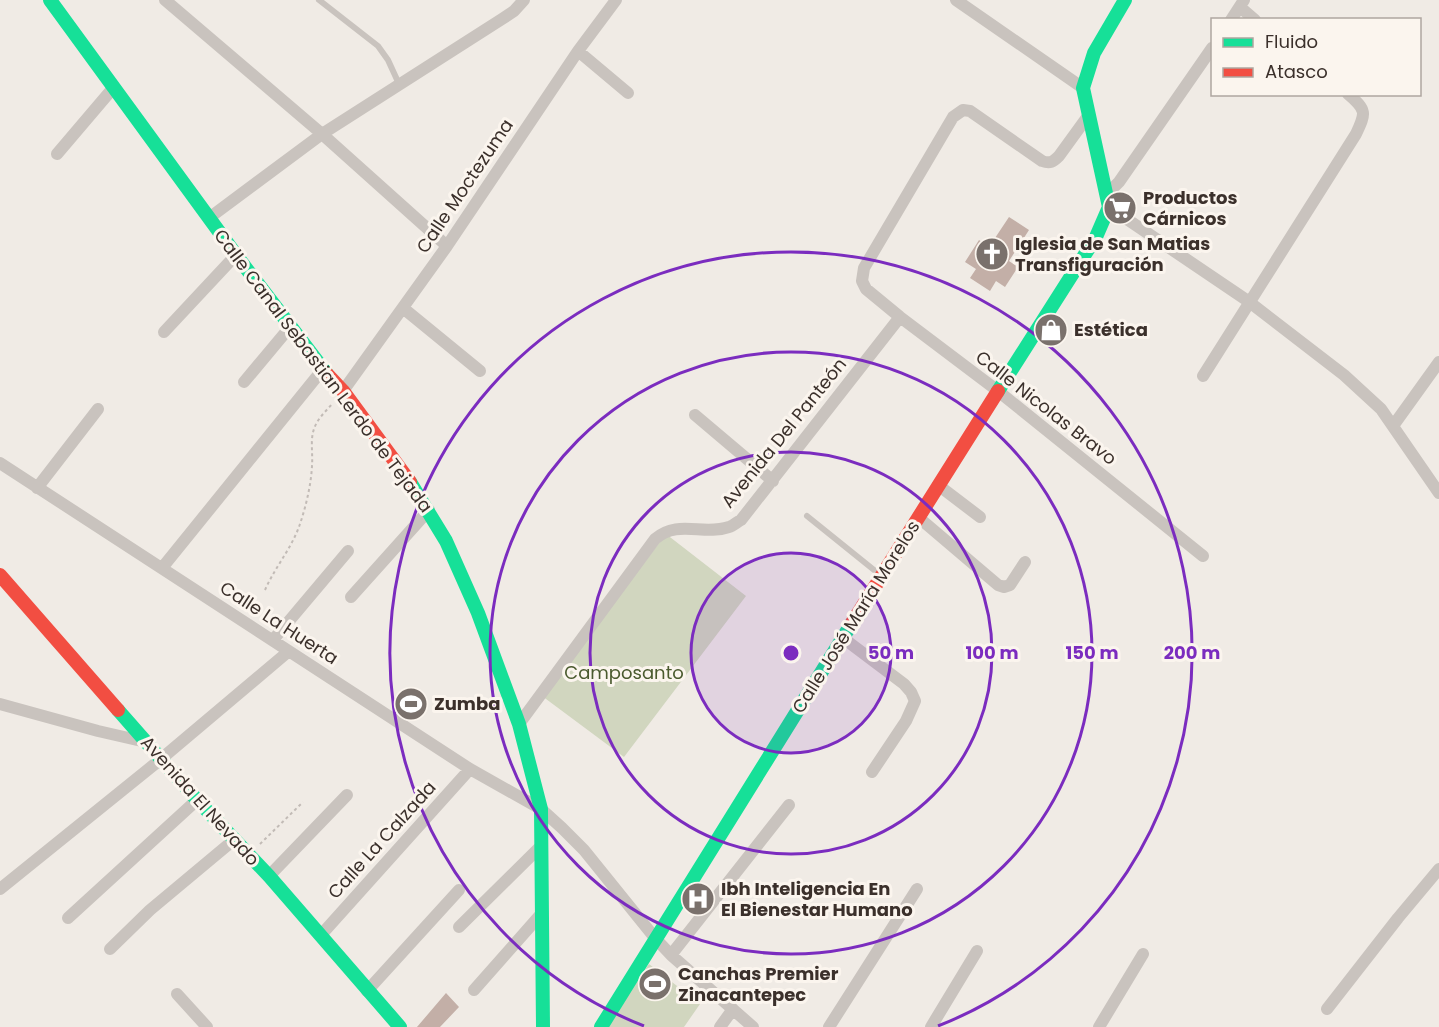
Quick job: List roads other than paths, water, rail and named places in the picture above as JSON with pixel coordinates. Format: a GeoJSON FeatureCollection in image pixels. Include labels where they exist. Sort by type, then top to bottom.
{"type":"FeatureCollection","features":[{"type":"Feature","properties":{"kind":"street","name":"Calle Canal Sebastian Lerdo de Tejada"},"geometry":{"type":"LineString","coordinates":[[50,0],[236,255],[323,369],[343,391],[429,510],[446,541],[478,613],[519,724],[541,809],[543,1027]]}},
{"type":"Feature","properties":{"kind":"street"},"geometry":{"type":"LineString","coordinates":[[165,0],[322,134],[447,246]]}},
{"type":"Feature","properties":{"kind":"street"},"geometry":{"type":"LineString","coordinates":[[209,218],[322,134],[502,19],[524,0]]}},
{"type":"Feature","properties":{"kind":"street","name":"Calle Moctezuma"},"geometry":{"type":"LineString","coordinates":[[343,391],[447,246],[578,51],[616,0]]}},
{"type":"Feature","properties":{"kind":"street"},"geometry":{"type":"LineString","coordinates":[[956,0],[1083,88]]}},
{"type":"Feature","properties":{"kind":"street"},"geometry":{"type":"LineString","coordinates":[[1125,0],[1090,59],[1085,72],[1083,88],[1108,200],[1248,301],[1344,375],[1380,409],[1439,493]]}},
{"type":"Feature","properties":{"kind":"street"},"geometry":{"type":"LineString","coordinates":[[1233,18],[1242,4],[1253,18]]}},
{"type":"Feature","properties":{"kind":"street"},"geometry":{"type":"LineString","coordinates":[[1108,200],[1211,49]]}},
{"type":"Feature","properties":{"kind":"street"},"geometry":{"type":"LineString","coordinates":[[578,51],[628,93]]}},
{"type":"Feature","properties":{"kind":"street"},"geometry":{"type":"LineString","coordinates":[[57,154],[114,87]]}},
{"type":"Feature","properties":{"kind":"street"},"geometry":{"type":"LineString","coordinates":[[1203,376],[1248,301],[1316,200],[1356,134],[1364,114],[1363,107],[1352,98]]}},
{"type":"Feature","properties":{"kind":"street","name":"Calle Nicolas Bravo"},"geometry":{"type":"LineString","coordinates":[[1088,116],[1054,162],[1048,163],[970,111],[963,110],[953,117],[864,268],[862,281],[866,289],[900,317],[998,391],[1203,556]]}},
{"type":"Feature","properties":{"kind":"street","name":"Calle José María Morelos"},"geometry":{"type":"LineString","coordinates":[[601,1027],[938,485],[1096,237],[1108,200]]}},
{"type":"Feature","properties":{"kind":"street"},"geometry":{"type":"LineString","coordinates":[[164,332],[236,255]]}},
{"type":"Feature","properties":{"kind":"street"},"geometry":{"type":"LineString","coordinates":[[403,308],[480,371]]}},
{"type":"Feature","properties":{"kind":"street","name":"Avenida Del Panteón"},"geometry":{"type":"LineString","coordinates":[[519,724],[655,539],[664,531],[730,527],[741,520],[900,317]]}},
{"type":"Feature","properties":{"kind":"street"},"geometry":{"type":"LineString","coordinates":[[244,382],[290,327]]}},
{"type":"Feature","properties":{"kind":"street"},"geometry":{"type":"LineString","coordinates":[[1393,426],[1439,362]]}},
{"type":"Feature","properties":{"kind":"street"},"geometry":{"type":"LineString","coordinates":[[162,567],[323,369]]}},
{"type":"Feature","properties":{"kind":"street"},"geometry":{"type":"LineString","coordinates":[[37,488],[98,409]]}},
{"type":"Feature","properties":{"kind":"street"},"geometry":{"type":"LineString","coordinates":[[694,415],[773,481]]}},
{"type":"Feature","properties":{"kind":"street","name":"Calle La Huerta"},"geometry":{"type":"LineString","coordinates":[[0,463],[470,769],[541,809],[584,850],[655,938],[753,1027]]}},
{"type":"Feature","properties":{"kind":"street"},"geometry":{"type":"LineString","coordinates":[[938,485],[980,518]]}},
{"type":"Feature","properties":{"kind":"street"},"geometry":{"type":"LineString","coordinates":[[351,597],[429,510]]}},
{"type":"Feature","properties":{"kind":"street"},"geometry":{"type":"LineString","coordinates":[[918,517],[998,585],[1004,587],[1010,585],[1025,562]]}},
{"type":"Feature","properties":{"kind":"street"},"geometry":{"type":"LineString","coordinates":[[273,640],[348,551]]}},
{"type":"Feature","properties":{"kind":"street","name":"Avenida El Nevado"},"geometry":{"type":"LineString","coordinates":[[0,575],[197,800],[269,876],[399,1027]]}},
{"type":"Feature","properties":{"kind":"street"},"geometry":{"type":"LineString","coordinates":[[843,638],[903,684],[911,692],[915,701],[906,721],[872,772]]}},
{"type":"Feature","properties":{"kind":"street"},"geometry":{"type":"LineString","coordinates":[[0,888],[161,759],[289,651]]}},
{"type":"Feature","properties":{"kind":"street"},"geometry":{"type":"LineString","coordinates":[[0,704],[98,732],[147,743]]}},
{"type":"Feature","properties":{"kind":"street","name":"Calle La Calzada"},"geometry":{"type":"LineString","coordinates":[[321,935],[470,769]]}},
{"type":"Feature","properties":{"kind":"street"},"geometry":{"type":"LineString","coordinates":[[269,876],[347,795]]}},
{"type":"Feature","properties":{"kind":"street"},"geometry":{"type":"LineString","coordinates":[[68,918],[197,800]]}},
{"type":"Feature","properties":{"kind":"street"},"geometry":{"type":"LineString","coordinates":[[671,954],[789,805]]}},
{"type":"Feature","properties":{"kind":"street"},"geometry":{"type":"LineString","coordinates":[[110,949],[150,910],[235,839]]}},
{"type":"Feature","properties":{"kind":"street"},"geometry":{"type":"LineString","coordinates":[[459,927],[542,845]]}},
{"type":"Feature","properties":{"kind":"street"},"geometry":{"type":"LineString","coordinates":[[1327,1009],[1439,869]]}},
{"type":"Feature","properties":{"kind":"street"},"geometry":{"type":"LineString","coordinates":[[829,1027],[917,889]]}},
{"type":"Feature","properties":{"kind":"street"},"geometry":{"type":"LineString","coordinates":[[367,991],[459,890]]}},
{"type":"Feature","properties":{"kind":"street"},"geometry":{"type":"LineString","coordinates":[[474,990],[542,913]]}},
{"type":"Feature","properties":{"kind":"street"},"geometry":{"type":"LineString","coordinates":[[931,1027],[977,951]]}},
{"type":"Feature","properties":{"kind":"street"},"geometry":{"type":"LineString","coordinates":[[1099,1027],[1143,954]]}},
{"type":"Feature","properties":{"kind":"street"},"geometry":{"type":"LineString","coordinates":[[177,994],[207,1027]]}},
{"type":"Feature","properties":{"kind":"street"},"geometry":{"type":"LineString","coordinates":[[720,1027],[733,1009]]}},
{"type":"Feature","properties":{"kind":"lane"},"geometry":{"type":"LineString","coordinates":[[319,0],[378,46],[388,60],[399,84]]}},
{"type":"Feature","properties":{"kind":"lane"},"geometry":{"type":"LineString","coordinates":[[807,516],[881,576]]}},
{"type":"Feature","properties":{"kind":"place","name":"Productos Cárnicos"},"geometry":{"type":"Point","coordinates":[1120,208]}},
{"type":"Feature","properties":{"kind":"place","name":"Iglesia de San Matias Transfiguración"},"geometry":{"type":"Point","coordinates":[992,254]}},
{"type":"Feature","properties":{"kind":"place","name":"Estética"},"geometry":{"type":"Point","coordinates":[1051,330]}},
{"type":"Feature","properties":{"kind":"place","name":"Zumba"},"geometry":{"type":"Point","coordinates":[411,704]}},
{"type":"Feature","properties":{"kind":"place","name":"Ibh Inteligencia En El Bienestar Humano"},"geometry":{"type":"Point","coordinates":[698,899]}},
{"type":"Feature","properties":{"kind":"place","name":"Canchas Premier Zinacantepec"},"geometry":{"type":"Point","coordinates":[655,984]}},
{"type":"Feature","properties":{"kind":"park label","name":"Camposanto"},"geometry":{"type":"Point","coordinates":[624,673]}}]}
